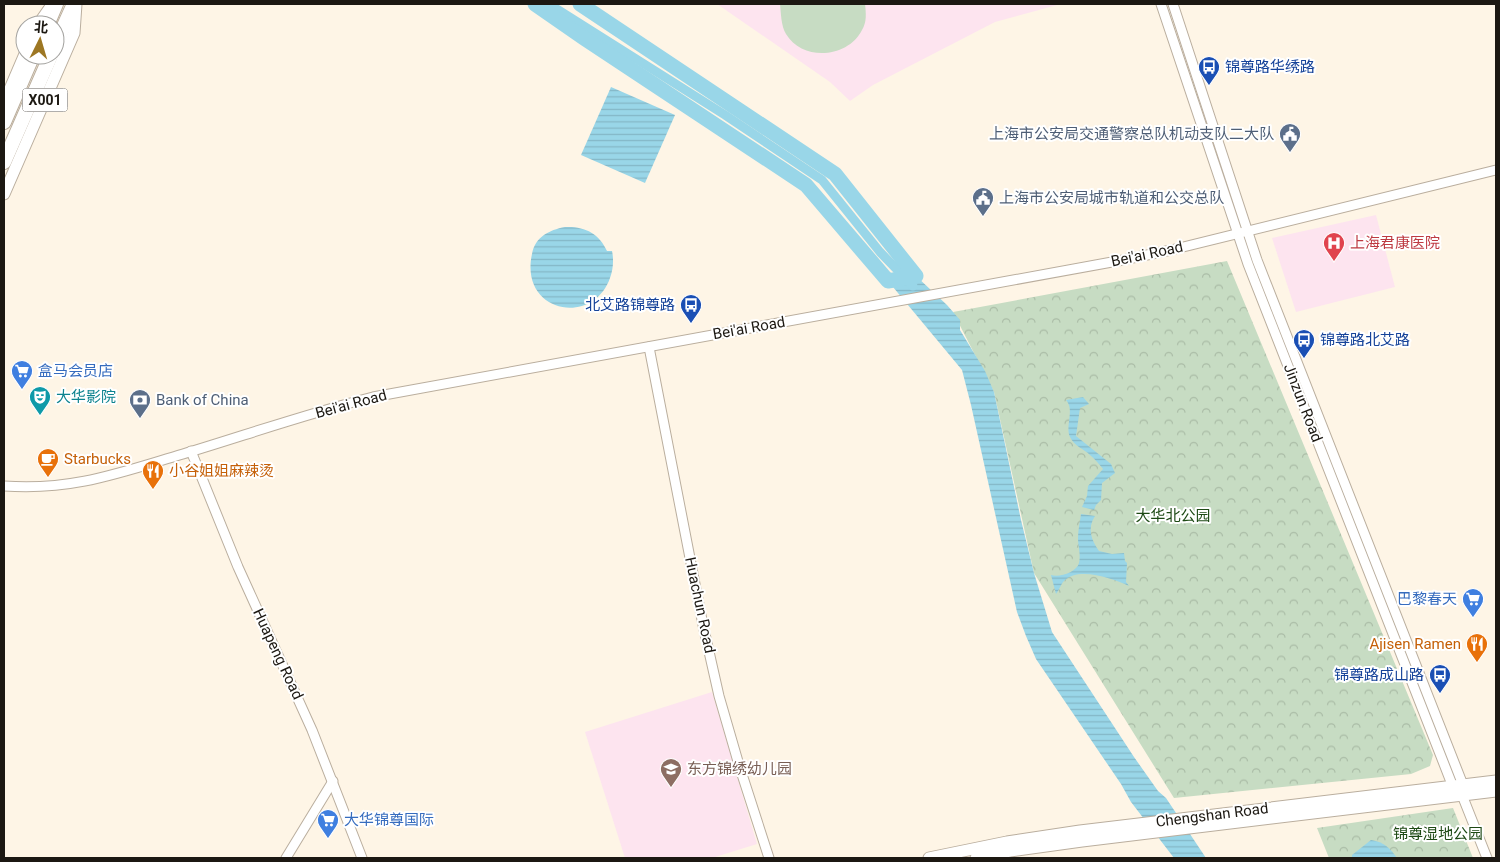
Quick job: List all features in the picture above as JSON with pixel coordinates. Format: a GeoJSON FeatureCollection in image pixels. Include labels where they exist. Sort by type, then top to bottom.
{"type":"FeatureCollection","features":[{"type":"Feature","properties":{"kind":"highway","name":"X001"},"geometry":{"type":"LineString","coordinates":[[65,25],[75,4]]}},
{"type":"Feature","properties":{"kind":"highway","name":"X001"},"geometry":{"type":"LineString","coordinates":[[4,122],[29,65]]}},
{"type":"Feature","properties":{"kind":"highway","name":"X001"},"geometry":{"type":"LineString","coordinates":[[5,159],[47,65]]}},
{"type":"Feature","properties":{"kind":"main road"},"geometry":{"type":"LineString","coordinates":[[46,15],[54,4]]}},
{"type":"Feature","properties":{"kind":"main road","name":"X001"},"geometry":{"type":"LineString","coordinates":[[4,194],[74,33],[75,4]]}},
{"type":"Feature","properties":{"kind":"main road","name":"X001"},"geometry":{"type":"LineString","coordinates":[[4,103],[20,65]]}},
{"type":"Feature","properties":{"kind":"main road","name":"Chengshan Road"},"geometry":{"type":"LineString","coordinates":[[929,858],[1007,842],[1140,824],[1188,823],[1460,789],[1496,782]]}},
{"type":"Feature","properties":{"kind":"main road","name":"Chengshan Road"},"geometry":{"type":"LineString","coordinates":[[1460,789],[1496,791]]}},
{"type":"Feature","properties":{"kind":"main road","name":"Chengshan Road"},"geometry":{"type":"LineString","coordinates":[[976,858],[1010,851],[1148,833],[1188,823]]}},
{"type":"Feature","properties":{"kind":"street","name":"Jinzun Road"},"geometry":{"type":"LineString","coordinates":[[1162,4],[1238,234],[1487,858]]}},
{"type":"Feature","properties":{"kind":"street","name":"Jinzun Road"},"geometry":{"type":"LineString","coordinates":[[1172,4],[1247,231],[1460,789]]}},
{"type":"Feature","properties":{"kind":"street","name":"Bei'ai Road"},"geometry":{"type":"LineString","coordinates":[[4,486],[40,487],[99,479],[373,397],[1123,260],[1238,234],[1496,170]]}},
{"type":"Feature","properties":{"kind":"street","name":"Huachun Road"},"geometry":{"type":"LineString","coordinates":[[649,347],[704,626],[720,696],[739,765],[769,858]]}},
{"type":"Feature","properties":{"kind":"street","name":"Huapeng Road"},"geometry":{"type":"LineString","coordinates":[[192,451],[238,567],[312,730],[362,858]]}},
{"type":"Feature","properties":{"kind":"street"},"geometry":{"type":"LineString","coordinates":[[286,858],[332,781]]}},
{"type":"Feature","properties":{"kind":"shaded area"},"geometry":{"type":"Polygon","coordinates":[[[717,4],[1061,4],[995,22],[873,85],[850,101],[830,82],[717,4]]]}},
{"type":"Feature","properties":{"kind":"shaded area","name":"上海君康医院"},"geometry":{"type":"Polygon","coordinates":[[[1376,215],[1395,287],[1296,312],[1272,238],[1376,215]]]}},
{"type":"Feature","properties":{"kind":"shaded area","name":"东方锦绣幼儿园"},"geometry":{"type":"Polygon","coordinates":[[[712,692],[757,844],[712,858],[625,858],[585,732],[712,692]]]}},
{"type":"Feature","properties":{"kind":"green space"},"geometry":{"type":"Polygon","coordinates":[[[780,4],[865,4],[864,27],[847,46],[836,51],[825,53],[803,49],[794,43],[784,31],[780,4]]]}},
{"type":"Feature","properties":{"kind":"green space","name":"大华北公园"},"geometry":{"type":"Polygon","coordinates":[[[1227,261],[1433,755],[1430,766],[1411,774],[1174,798],[1034,573],[994,392],[953,312],[1227,261]]]}},
{"type":"Feature","properties":{"kind":"green space","name":"锦尊湿地公园"},"geometry":{"type":"Polygon","coordinates":[[[1453,808],[1473,858],[1329,858],[1317,828],[1453,808]]]}},
{"type":"Feature","properties":{"kind":"water"},"geometry":{"type":"Polygon","coordinates":[[[611,87],[675,115],[645,183],[581,155],[611,87]]]}},
{"type":"Feature","properties":{"kind":"water"},"geometry":{"type":"Polygon","coordinates":[[[565,227],[585,229],[595,235],[607,251],[612,251],[613,254],[611,275],[601,293],[589,303],[574,307],[560,306],[546,300],[536,290],[531,274],[532,254],[536,243],[548,232],[565,227]]]}},
{"type":"Feature","properties":{"kind":"water"},"geometry":{"type":"Polygon","coordinates":[[[916,276],[960,320],[960,330],[985,371],[994,392],[1021,520],[1034,573],[1052,632],[1134,757],[1158,791],[1166,798],[1206,858],[1174,858],[1131,802],[1121,784],[1036,659],[1017,612],[962,370],[888,281],[916,276]]]}},
{"type":"Feature","properties":{"kind":"water"},"geometry":{"type":"Polygon","coordinates":[[[1083,397],[1089,404],[1080,408],[1076,436],[1111,464],[1115,473],[1102,483],[1101,500],[1094,510],[1082,507],[1087,496],[1088,486],[1103,469],[1092,457],[1074,443],[1069,432],[1070,408],[1066,400],[1083,397]]]}},
{"type":"Feature","properties":{"kind":"water"},"geometry":{"type":"Polygon","coordinates":[[[1081,514],[1095,516],[1091,525],[1091,534],[1099,551],[1112,554],[1124,553],[1127,563],[1126,582],[1129,586],[1096,575],[1078,574],[1064,581],[1056,594],[1051,575],[1067,574],[1075,569],[1079,563],[1078,535],[1081,514]]]}},
{"type":"Feature","properties":{"kind":"water"},"geometry":{"type":"Polygon","coordinates":[[[1371,840],[1386,846],[1397,858],[1352,858],[1352,855],[1371,840]]]}},
{"type":"Feature","properties":{"kind":"waterway"},"geometry":{"type":"LineString","coordinates":[[535,4],[806,185],[888,281],[916,276],[835,174],[580,4]]}},
{"type":"Feature","properties":{"kind":"waterway"},"geometry":{"type":"LineString","coordinates":[[549,4],[725,115],[822,180],[880,252],[913,286]]}},
{"type":"Feature","properties":{"kind":"place","name":"锦尊路华绣路"},"geometry":{"type":"Point","coordinates":[1209,86]}},
{"type":"Feature","properties":{"kind":"place","name":"上海市公安局交通警察总队机动支队二大队"},"geometry":{"type":"Point","coordinates":[1290,153]}},
{"type":"Feature","properties":{"kind":"place","name":"上海市公安局城市轨道和公交总队"},"geometry":{"type":"Point","coordinates":[983,217]}},
{"type":"Feature","properties":{"kind":"place","name":"上海君康医院"},"geometry":{"type":"Point","coordinates":[1334,262]}},
{"type":"Feature","properties":{"kind":"place","name":"北艾路锦尊路"},"geometry":{"type":"Point","coordinates":[691,324]}},
{"type":"Feature","properties":{"kind":"place","name":"锦尊路北艾路"},"geometry":{"type":"Point","coordinates":[1304,359]}},
{"type":"Feature","properties":{"kind":"place","name":"盒马会员店"},"geometry":{"type":"Point","coordinates":[22,390]}},
{"type":"Feature","properties":{"kind":"place","name":"大华影院"},"geometry":{"type":"Point","coordinates":[40,416]}},
{"type":"Feature","properties":{"kind":"place","name":"Bank of China"},"geometry":{"type":"Point","coordinates":[140,419]}},
{"type":"Feature","properties":{"kind":"place","name":"Starbucks"},"geometry":{"type":"Point","coordinates":[48,478]}},
{"type":"Feature","properties":{"kind":"place","name":"小谷姐姐麻辣烫"},"geometry":{"type":"Point","coordinates":[153,490]}},
{"type":"Feature","properties":{"kind":"place","name":"巴黎春天"},"geometry":{"type":"Point","coordinates":[1473,618]}},
{"type":"Feature","properties":{"kind":"place","name":"Ajisen Ramen"},"geometry":{"type":"Point","coordinates":[1477,663]}},
{"type":"Feature","properties":{"kind":"place","name":"锦尊路成山路"},"geometry":{"type":"Point","coordinates":[1440,694]}},
{"type":"Feature","properties":{"kind":"place","name":"东方锦绣幼儿园"},"geometry":{"type":"Point","coordinates":[671,788]}},
{"type":"Feature","properties":{"kind":"place","name":"大华锦尊国际"},"geometry":{"type":"Point","coordinates":[328,839]}}]}
